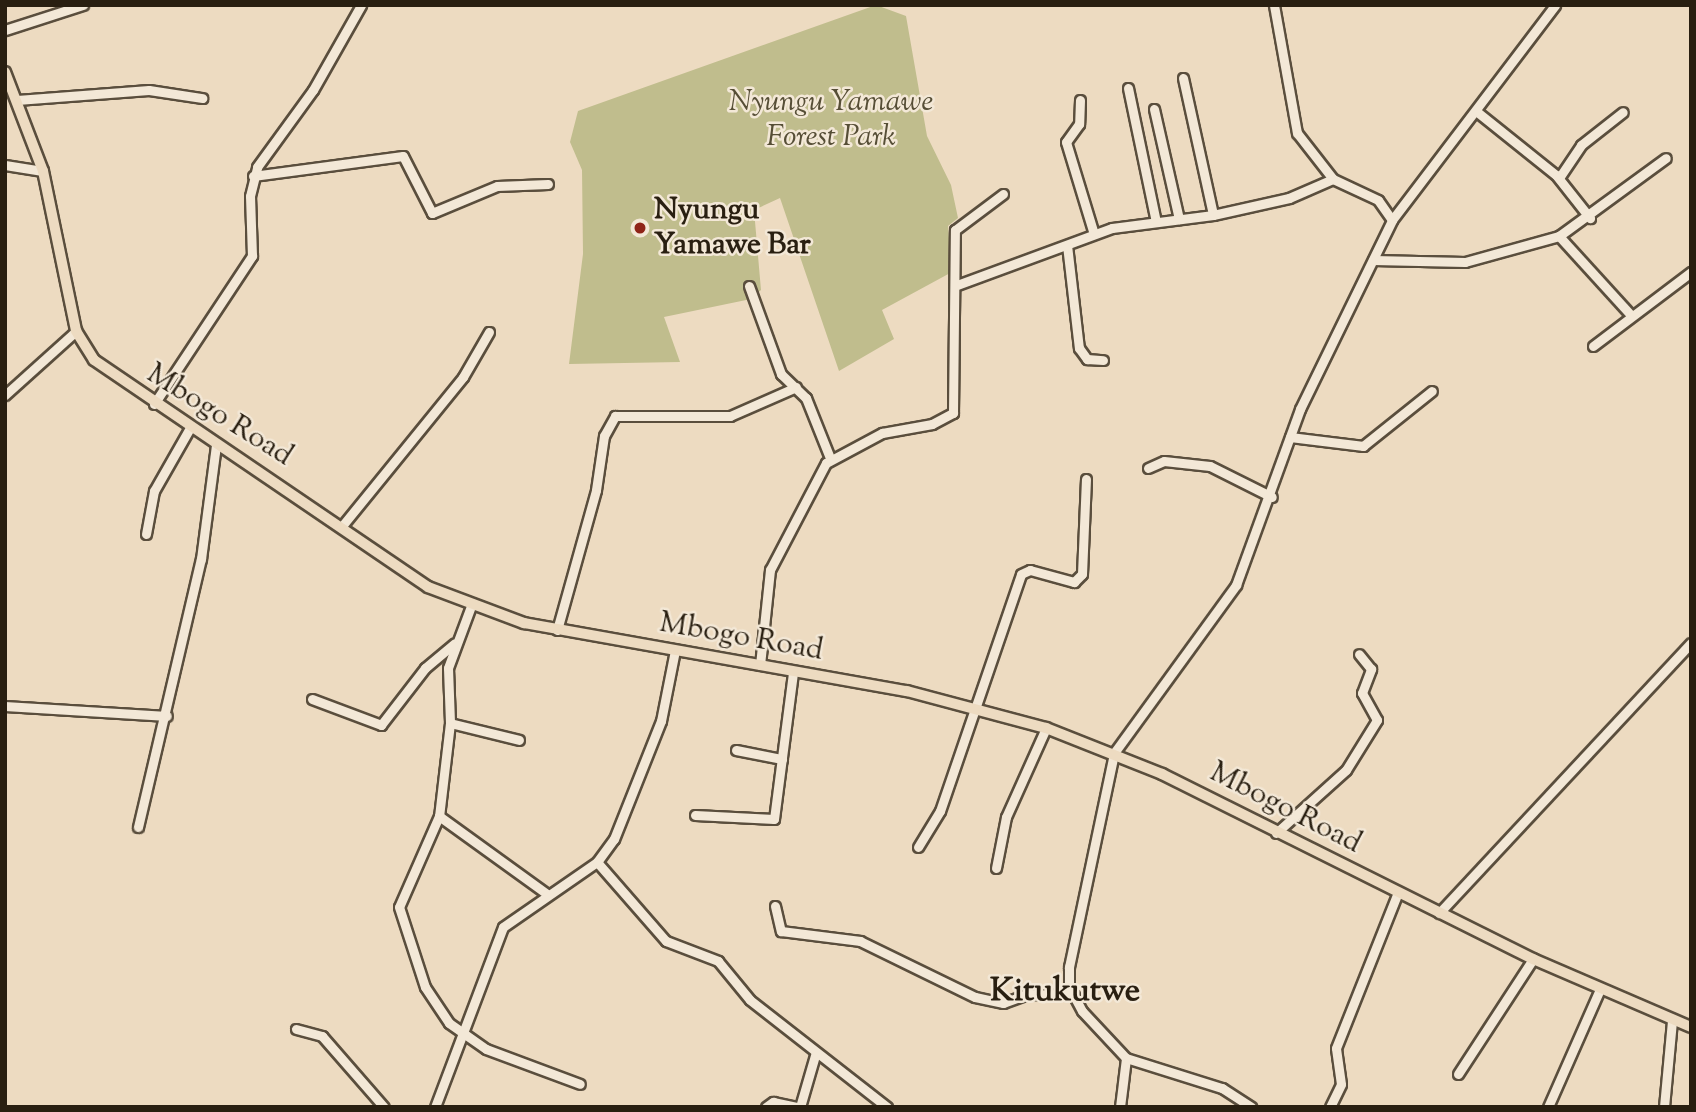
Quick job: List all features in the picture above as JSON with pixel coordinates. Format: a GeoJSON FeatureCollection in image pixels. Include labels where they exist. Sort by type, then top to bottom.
{"type":"FeatureCollection","features":[{"type":"Feature","properties":{"kind":"main road","name":"Mbogo Road"},"geometry":{"type":"LineString","coordinates":[[5,72],[43,171],[76,331],[94,360],[154,404],[342,526],[428,587],[471,606],[557,630],[760,665],[974,709],[1046,729],[1114,753],[1533,959],[1691,1027]]}},
{"type":"Feature","properties":{"kind":"street"},"geometry":{"type":"LineString","coordinates":[[5,30],[83,5]]}},
{"type":"Feature","properties":{"kind":"street"},"geometry":{"type":"LineString","coordinates":[[154,404],[254,251],[253,176],[361,5]]}},
{"type":"Feature","properties":{"kind":"street"},"geometry":{"type":"LineString","coordinates":[[1274,5],[1297,133],[1334,179],[1378,200],[1392,220]]}},
{"type":"Feature","properties":{"kind":"street"},"geometry":{"type":"LineString","coordinates":[[1251,1107],[1222,1088],[1126,1058],[1074,995],[1069,967],[1114,753],[1225,604],[1272,497],[1290,437],[1392,220],[1555,5]]}},
{"type":"Feature","properties":{"kind":"street"},"geometry":{"type":"LineString","coordinates":[[1183,79],[1213,215]]}},
{"type":"Feature","properties":{"kind":"street"},"geometry":{"type":"LineString","coordinates":[[1128,88],[1156,222]]}},
{"type":"Feature","properties":{"kind":"street"},"geometry":{"type":"LineString","coordinates":[[17,100],[149,90],[202,98]]}},
{"type":"Feature","properties":{"kind":"street"},"geometry":{"type":"LineString","coordinates":[[1080,100],[1079,124],[1066,142],[1094,234]]}},
{"type":"Feature","properties":{"kind":"street"},"geometry":{"type":"LineString","coordinates":[[1154,109],[1179,219]]}},
{"type":"Feature","properties":{"kind":"street"},"geometry":{"type":"LineString","coordinates":[[1476,111],[1559,178],[1590,218]]}},
{"type":"Feature","properties":{"kind":"street"},"geometry":{"type":"LineString","coordinates":[[1559,178],[1581,145],[1623,112]]}},
{"type":"Feature","properties":{"kind":"street"},"geometry":{"type":"LineString","coordinates":[[253,176],[403,156],[432,213],[497,186],[548,184]]}},
{"type":"Feature","properties":{"kind":"street"},"geometry":{"type":"LineString","coordinates":[[1373,260],[1465,262],[1559,236],[1590,218],[1666,158]]}},
{"type":"Feature","properties":{"kind":"street"},"geometry":{"type":"LineString","coordinates":[[5,166],[43,171]]}},
{"type":"Feature","properties":{"kind":"street"},"geometry":{"type":"LineString","coordinates":[[957,285],[1094,234],[1213,215],[1289,198],[1334,179]]}},
{"type":"Feature","properties":{"kind":"street"},"geometry":{"type":"LineString","coordinates":[[760,665],[769,570],[830,458],[881,433],[932,424],[953,413],[956,225],[1003,194]]}},
{"type":"Feature","properties":{"kind":"street"},"geometry":{"type":"LineString","coordinates":[[1559,236],[1631,315]]}},
{"type":"Feature","properties":{"kind":"street"},"geometry":{"type":"LineString","coordinates":[[1067,245],[1079,348],[1087,359],[1103,360]]}},
{"type":"Feature","properties":{"kind":"street"},"geometry":{"type":"LineString","coordinates":[[1593,346],[1691,272]]}},
{"type":"Feature","properties":{"kind":"street"},"geometry":{"type":"LineString","coordinates":[[749,286],[781,374],[796,387],[830,458]]}},
{"type":"Feature","properties":{"kind":"street"},"geometry":{"type":"LineString","coordinates":[[5,395],[76,331]]}},
{"type":"Feature","properties":{"kind":"street"},"geometry":{"type":"LineString","coordinates":[[342,526],[463,377],[489,332]]}},
{"type":"Feature","properties":{"kind":"street"},"geometry":{"type":"LineString","coordinates":[[557,630],[610,421],[626,413],[664,411],[730,416],[796,387]]}},
{"type":"Feature","properties":{"kind":"street"},"geometry":{"type":"LineString","coordinates":[[1290,437],[1363,446],[1432,391]]}},
{"type":"Feature","properties":{"kind":"street"},"geometry":{"type":"LineString","coordinates":[[146,534],[154,491],[190,428]]}},
{"type":"Feature","properties":{"kind":"street"},"geometry":{"type":"LineString","coordinates":[[138,827],[167,716],[176,643],[201,559],[216,445]]}},
{"type":"Feature","properties":{"kind":"street"},"geometry":{"type":"LineString","coordinates":[[1148,468],[1164,461],[1210,466],[1272,497]]}},
{"type":"Feature","properties":{"kind":"street"},"geometry":{"type":"LineString","coordinates":[[918,847],[937,819],[1021,574],[1030,570],[1074,582],[1082,574],[1086,479]]}},
{"type":"Feature","properties":{"kind":"street"},"geometry":{"type":"LineString","coordinates":[[471,606],[454,644],[450,723],[439,816],[398,901],[425,987],[463,1035],[580,1084]]}},
{"type":"Feature","properties":{"kind":"street"},"geometry":{"type":"LineString","coordinates":[[1439,913],[1691,643]]}},
{"type":"Feature","properties":{"kind":"street"},"geometry":{"type":"LineString","coordinates":[[312,699],[381,725],[425,668],[454,644]]}},
{"type":"Feature","properties":{"kind":"street"},"geometry":{"type":"LineString","coordinates":[[435,1107],[503,927],[547,894],[597,862],[644,770],[675,650]]}},
{"type":"Feature","properties":{"kind":"street"},"geometry":{"type":"LineString","coordinates":[[1276,833],[1346,771],[1377,720],[1362,693],[1371,669],[1359,654]]}},
{"type":"Feature","properties":{"kind":"street"},"geometry":{"type":"LineString","coordinates":[[695,815],[772,821],[783,787],[782,759],[793,673]]}},
{"type":"Feature","properties":{"kind":"street"},"geometry":{"type":"LineString","coordinates":[[5,706],[167,716]]}},
{"type":"Feature","properties":{"kind":"street"},"geometry":{"type":"LineString","coordinates":[[450,723],[519,740]]}},
{"type":"Feature","properties":{"kind":"street"},"geometry":{"type":"LineString","coordinates":[[996,869],[1019,780],[1046,729]]}},
{"type":"Feature","properties":{"kind":"street"},"geometry":{"type":"LineString","coordinates":[[736,750],[782,759]]}},
{"type":"Feature","properties":{"kind":"street"},"geometry":{"type":"LineString","coordinates":[[439,816],[547,894]]}},
{"type":"Feature","properties":{"kind":"street"},"geometry":{"type":"LineString","coordinates":[[597,862],[666,941],[718,961],[742,993],[887,1107]]}},
{"type":"Feature","properties":{"kind":"street"},"geometry":{"type":"LineString","coordinates":[[1330,1107],[1341,1084],[1336,1048],[1398,892]]}},
{"type":"Feature","properties":{"kind":"street"},"geometry":{"type":"LineString","coordinates":[[775,906],[781,931],[860,940],[975,997],[1003,1003],[1028,994],[1074,995]]}},
{"type":"Feature","properties":{"kind":"street"},"geometry":{"type":"LineString","coordinates":[[1458,1074],[1533,959]]}},
{"type":"Feature","properties":{"kind":"street"},"geometry":{"type":"LineString","coordinates":[[1548,1107],[1600,989]]}},
{"type":"Feature","properties":{"kind":"street"},"geometry":{"type":"LineString","coordinates":[[1664,1107],[1672,1020]]}},
{"type":"Feature","properties":{"kind":"street"},"geometry":{"type":"LineString","coordinates":[[296,1029],[322,1036],[384,1107]]}},
{"type":"Feature","properties":{"kind":"street"},"geometry":{"type":"LineString","coordinates":[[766,1107],[769,1102],[798,1107],[816,1052]]}},
{"type":"Feature","properties":{"kind":"street"},"geometry":{"type":"LineString","coordinates":[[1120,1107],[1126,1058]]}},
{"type":"Feature","properties":{"kind":"green space","name":"Nyungu Yamawe Forest Park"},"geometry":{"type":"Polygon","coordinates":[[[876,5],[906,16],[927,136],[951,185],[958,218],[948,226],[952,272],[882,310],[894,339],[839,371],[780,198],[754,210],[761,290],[751,299],[664,317],[680,362],[569,364],[583,254],[582,170],[570,142],[578,111],[876,5]]]}},
{"type":"Feature","properties":{"kind":"place","name":"Nyungu Yamawe Bar"},"geometry":{"type":"Point","coordinates":[640,228]}},
{"type":"Feature","properties":{"kind":"district","name":"Kitukutwe"},"geometry":{"type":"Point","coordinates":[1065,993]}}]}
